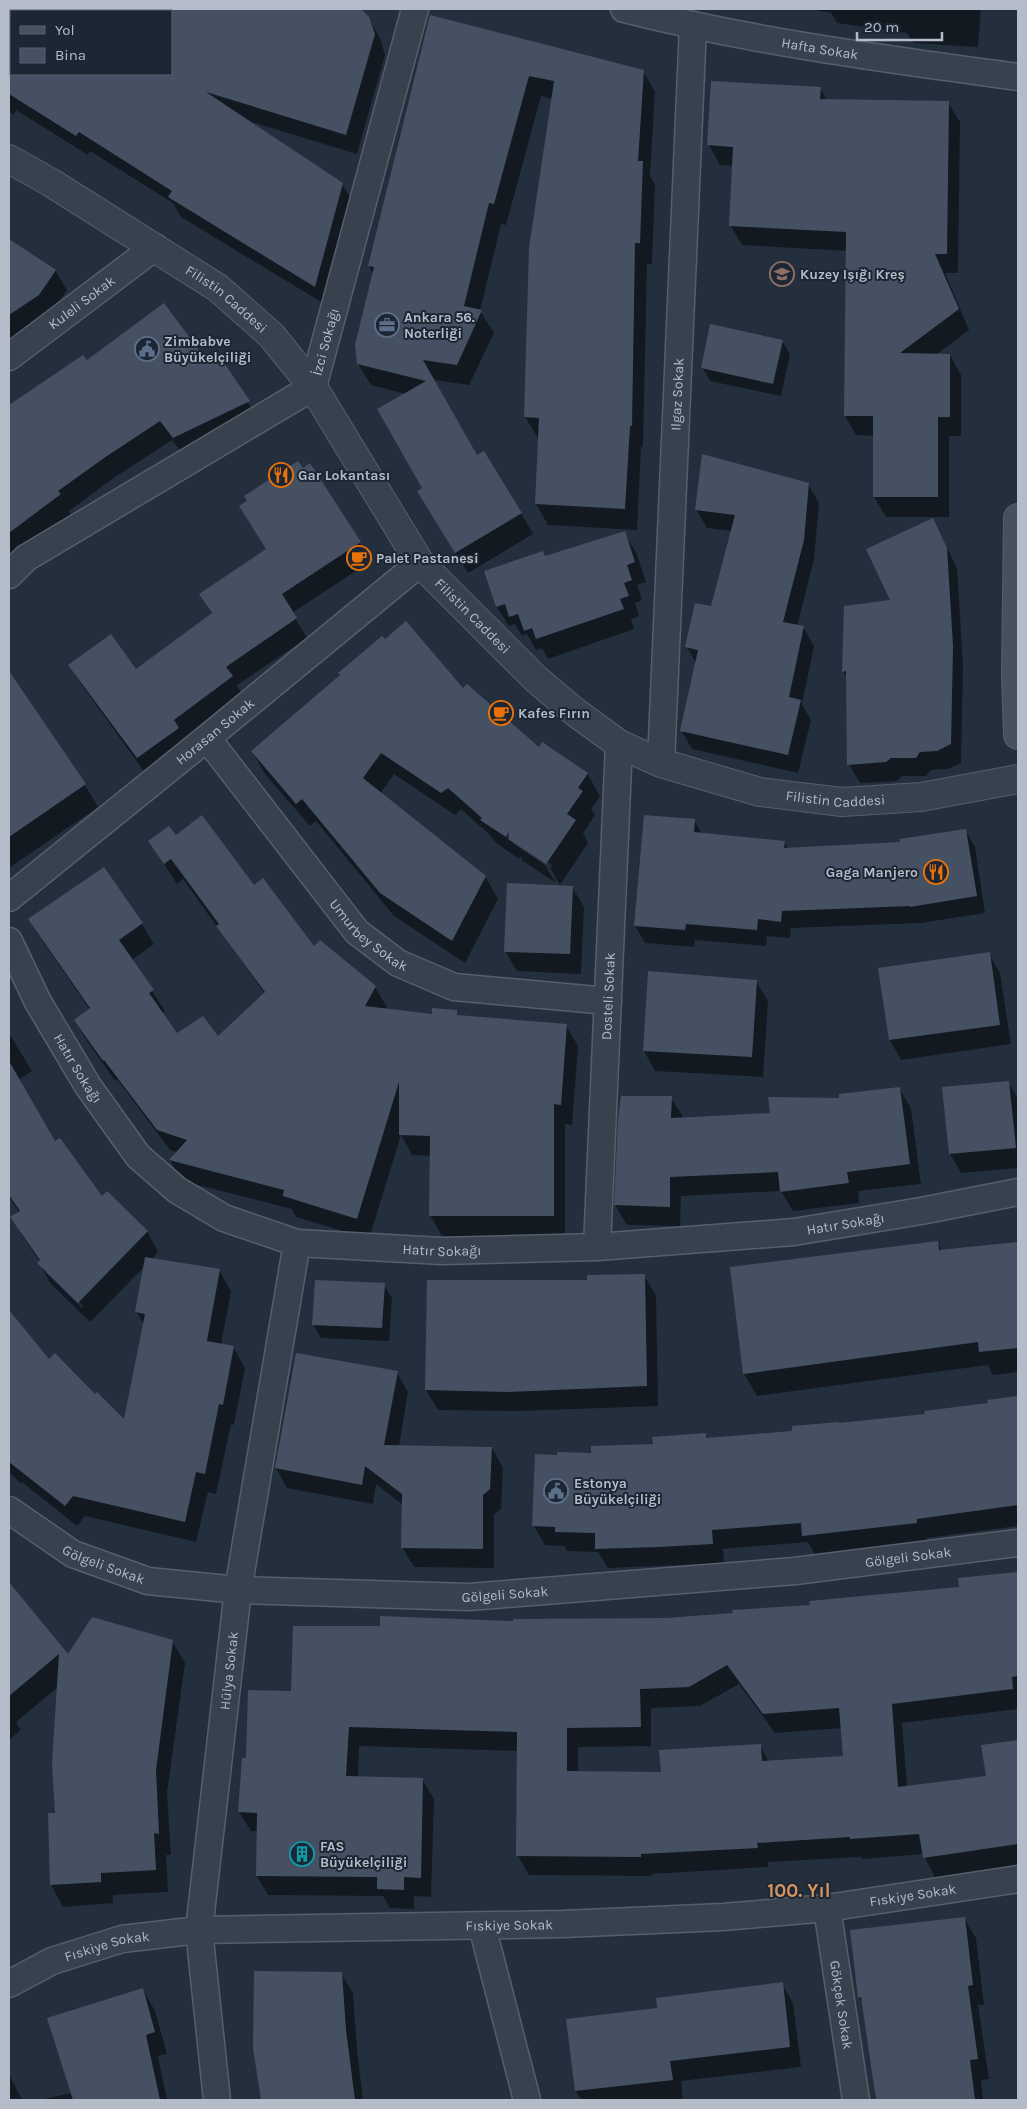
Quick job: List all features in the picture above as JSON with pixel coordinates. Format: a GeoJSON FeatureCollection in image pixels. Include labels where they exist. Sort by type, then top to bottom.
{"type":"FeatureCollection","features":[{"type":"Feature","properties":{"kind":"main road"},"geometry":{"type":"LineString","coordinates":[[1018,518],[1016,675],[1018,736]]}},
{"type":"Feature","properties":{"kind":"street","name":"İzci Sokağı"},"geometry":{"type":"LineString","coordinates":[[9,575],[26,558],[313,387],[416,9]]}},
{"type":"Feature","properties":{"kind":"street","name":"Hafta Sokak"},"geometry":{"type":"LineString","coordinates":[[624,9],[693,26],[890,60],[1018,77]]}},
{"type":"Feature","properties":{"kind":"street","name":"Ilgaz Sokak"},"geometry":{"type":"LineString","coordinates":[[661,763],[693,26]]}},
{"type":"Feature","properties":{"kind":"street","name":"Filistin Caddesi"},"geometry":{"type":"LineString","coordinates":[[9,159],[50,182],[218,288],[272,336],[313,387],[420,563],[536,679],[575,712],[619,744],[661,763],[760,792],[842,802],[921,797],[1018,780]]}},
{"type":"Feature","properties":{"kind":"street","name":"Kuleli Sokak"},"geometry":{"type":"LineString","coordinates":[[9,356],[154,247]]}},
{"type":"Feature","properties":{"kind":"street","name":"Horasan Sokak"},"geometry":{"type":"LineString","coordinates":[[9,898],[420,563]]}},
{"type":"Feature","properties":{"kind":"street","name":"Umurbey Sokak"},"geometry":{"type":"LineString","coordinates":[[207,738],[357,932],[398,963],[454,987],[608,1001]]}},
{"type":"Feature","properties":{"kind":"street","name":"Dosteli Sokak"},"geometry":{"type":"LineString","coordinates":[[597,1247],[619,744]]}},
{"type":"Feature","properties":{"kind":"street","name":"Hatır Sokağı"},"geometry":{"type":"LineString","coordinates":[[9,941],[38,1002],[88,1086],[138,1156],[177,1190],[224,1218],[297,1243],[442,1251],[597,1247],[794,1232],[921,1211],[1018,1192]]}},
{"type":"Feature","properties":{"kind":"street","name":"Hülya Sokak"},"geometry":{"type":"LineString","coordinates":[[217,2100],[199,1930],[238,1590],[297,1243]]}},
{"type":"Feature","properties":{"kind":"street","name":"Gölgeli Sokak"},"geometry":{"type":"LineString","coordinates":[[9,1510],[73,1554],[148,1581],[238,1590],[469,1597],[795,1571],[1018,1543]]}},
{"type":"Feature","properties":{"kind":"street","name":"Fıskiye Sokak"},"geometry":{"type":"LineString","coordinates":[[9,1984],[52,1961],[122,1939],[199,1930],[482,1926],[723,1917],[828,1908],[1018,1879]]}},
{"type":"Feature","properties":{"kind":"street","name":"Gökçek Sokak"},"geometry":{"type":"LineString","coordinates":[[828,1908],[856,2100]]}},
{"type":"Feature","properties":{"kind":"street"},"geometry":{"type":"LineString","coordinates":[[482,1926],[527,2100]]}},
{"type":"Feature","properties":{"kind":"building"},"geometry":{"type":"Polygon","coordinates":[[[361,9],[369,17],[375,34],[346,135],[206,92],[343,183],[315,287],[168,197],[172,191],[79,132],[76,136],[9,94],[9,74],[172,75],[171,10],[361,9]]]}},
{"type":"Feature","properties":{"kind":"building"},"geometry":{"type":"Polygon","coordinates":[[[430,15],[644,70],[638,161],[643,161],[640,243],[635,243],[632,426],[630,426],[625,509],[535,504],[539,418],[524,417],[529,248],[554,81],[529,76],[494,204],[489,203],[464,306],[482,310],[457,365],[423,360],[477,455],[484,451],[522,513],[455,553],[417,491],[422,488],[377,409],[426,381],[357,364],[355,345],[374,267],[368,266],[430,15]]]}},
{"type":"Feature","properties":{"kind":"building"},"geometry":{"type":"Polygon","coordinates":[[[711,81],[821,87],[820,99],[949,101],[947,254],[935,254],[959,309],[900,353],[950,354],[950,417],[938,417],[938,497],[873,497],[873,416],[844,416],[846,232],[729,226],[733,147],[707,145],[711,81]]]}},
{"type":"Feature","properties":{"kind":"building"},"geometry":{"type":"Polygon","coordinates":[[[9,239],[56,270],[39,295],[9,315],[9,239]]]}},
{"type":"Feature","properties":{"kind":"building"},"geometry":{"type":"Polygon","coordinates":[[[164,303],[207,361],[218,354],[250,401],[173,438],[160,421],[58,491],[61,494],[9,533],[9,405],[83,355],[87,360],[164,303]]]}},
{"type":"Feature","properties":{"kind":"building"},"geometry":{"type":"Polygon","coordinates":[[[710,324],[783,340],[773,384],[701,368],[710,324]]]}},
{"type":"Feature","properties":{"kind":"building"},"geometry":{"type":"Polygon","coordinates":[[[702,454],[809,483],[804,540],[783,622],[804,626],[789,697],[801,700],[788,755],[680,731],[698,650],[685,647],[695,603],[711,606],[735,515],[695,510],[702,454]]]}},
{"type":"Feature","properties":{"kind":"building"},"geometry":{"type":"Polygon","coordinates":[[[298,461],[303,468],[310,463],[361,542],[282,594],[297,618],[226,667],[233,676],[174,720],[179,728],[137,758],[68,665],[111,634],[136,669],[212,613],[199,594],[266,549],[239,506],[247,501],[244,496],[298,461]]]}},
{"type":"Feature","properties":{"kind":"building"},"geometry":{"type":"Polygon","coordinates":[[[933,518],[947,548],[953,646],[951,744],[937,751],[920,752],[916,758],[891,758],[886,762],[847,765],[846,671],[842,672],[844,606],[890,600],[866,549],[933,518]]]}},
{"type":"Feature","properties":{"kind":"building"},"geometry":{"type":"Polygon","coordinates":[[[625,531],[635,562],[627,565],[632,580],[624,583],[629,596],[620,599],[624,609],[536,639],[532,628],[524,631],[518,614],[509,617],[505,604],[496,607],[484,571],[543,551],[545,556],[625,531]]]}},
{"type":"Feature","properties":{"kind":"building"},"geometry":{"type":"Polygon","coordinates":[[[406,621],[463,688],[467,684],[539,747],[542,742],[588,773],[578,788],[583,791],[567,814],[576,820],[546,864],[508,839],[509,832],[506,837],[480,820],[482,818],[448,788],[441,793],[381,753],[363,778],[486,876],[452,941],[380,893],[302,799],[296,804],[251,751],[340,675],[338,673],[382,636],[385,639],[406,621]]]}},
{"type":"Feature","properties":{"kind":"building"},"geometry":{"type":"Polygon","coordinates":[[[9,671],[86,784],[9,837],[9,671]]]}},
{"type":"Feature","properties":{"kind":"building"},"geometry":{"type":"Polygon","coordinates":[[[202,815],[254,885],[263,878],[314,946],[320,940],[376,986],[365,1006],[432,1014],[432,1008],[457,1010],[457,1015],[567,1024],[561,1105],[554,1104],[554,1216],[429,1216],[430,1136],[399,1135],[399,1082],[357,1219],[283,1196],[284,1190],[169,1160],[187,1140],[157,1130],[103,1061],[74,1020],[90,1008],[28,919],[104,867],[143,923],[119,940],[154,990],[149,993],[177,1033],[203,1016],[218,1036],[265,992],[216,926],[219,924],[171,859],[164,864],[148,841],[169,826],[176,835],[202,815]]]}},
{"type":"Feature","properties":{"kind":"building"},"geometry":{"type":"Polygon","coordinates":[[[644,815],[695,819],[694,832],[785,841],[784,848],[900,842],[899,839],[966,829],[977,896],[910,907],[782,911],[781,922],[758,919],[757,930],[686,924],[685,930],[634,926],[644,815]]]}},
{"type":"Feature","properties":{"kind":"building"},"geometry":{"type":"Polygon","coordinates":[[[507,883],[573,886],[570,954],[504,952],[507,883]]]}},
{"type":"Feature","properties":{"kind":"building"},"geometry":{"type":"Polygon","coordinates":[[[990,952],[1000,1025],[889,1040],[878,968],[990,952]]]}},
{"type":"Feature","properties":{"kind":"building"},"geometry":{"type":"Polygon","coordinates":[[[648,971],[757,980],[752,1057],[643,1051],[648,971]]]}},
{"type":"Feature","properties":{"kind":"building"},"geometry":{"type":"Polygon","coordinates":[[[9,1061],[55,1141],[60,1138],[102,1196],[107,1191],[148,1231],[78,1303],[37,1263],[40,1260],[10,1217],[20,1211],[9,1195],[9,1061]]]}},
{"type":"Feature","properties":{"kind":"building"},"geometry":{"type":"Polygon","coordinates":[[[1009,1081],[1016,1148],[949,1154],[942,1087],[1009,1081]]]}},
{"type":"Feature","properties":{"kind":"building"},"geometry":{"type":"Polygon","coordinates":[[[900,1087],[910,1164],[847,1172],[849,1183],[780,1192],[778,1172],[670,1177],[670,1207],[614,1205],[618,1119],[621,1096],[672,1096],[671,1118],[770,1113],[768,1097],[839,1098],[839,1094],[900,1087]]]}},
{"type":"Feature","properties":{"kind":"building"},"geometry":{"type":"Polygon","coordinates":[[[938,1241],[939,1250],[1018,1242],[1018,1348],[979,1352],[978,1342],[743,1374],[730,1267],[938,1241]]]}},
{"type":"Feature","properties":{"kind":"building"},"geometry":{"type":"Polygon","coordinates":[[[145,1257],[220,1269],[207,1341],[234,1346],[223,1405],[219,1404],[205,1474],[196,1472],[185,1522],[73,1496],[65,1506],[9,1462],[9,1310],[49,1359],[55,1353],[95,1394],[97,1392],[124,1419],[145,1314],[135,1312],[145,1257]]]}},
{"type":"Feature","properties":{"kind":"building"},"geometry":{"type":"Polygon","coordinates":[[[645,1274],[647,1386],[507,1392],[425,1390],[427,1280],[587,1280],[587,1275],[645,1274]]]}},
{"type":"Feature","properties":{"kind":"building"},"geometry":{"type":"Polygon","coordinates":[[[315,1280],[385,1283],[382,1328],[312,1325],[315,1280]]]}},
{"type":"Feature","properties":{"kind":"building"},"geometry":{"type":"Polygon","coordinates":[[[296,1353],[398,1371],[384,1445],[492,1447],[490,1489],[483,1495],[483,1549],[401,1548],[402,1494],[365,1466],[362,1485],[275,1468],[296,1353]]]}},
{"type":"Feature","properties":{"kind":"building"},"geometry":{"type":"Polygon","coordinates":[[[1018,1396],[1018,1505],[917,1519],[917,1523],[802,1536],[801,1523],[712,1530],[713,1544],[659,1547],[595,1549],[595,1533],[555,1532],[555,1527],[532,1526],[535,1454],[557,1455],[557,1452],[591,1453],[591,1446],[653,1444],[652,1437],[706,1433],[706,1438],[792,1431],[792,1426],[925,1414],[924,1411],[988,1403],[987,1400],[1018,1396]]]}},
{"type":"Feature","properties":{"kind":"building"},"geometry":{"type":"Polygon","coordinates":[[[1018,1572],[1018,1676],[1012,1677],[1013,1689],[892,1704],[898,1787],[986,1776],[981,1745],[1018,1740],[1018,1844],[923,1858],[919,1834],[757,1843],[758,1848],[641,1854],[641,1857],[516,1856],[517,1732],[349,1727],[346,1776],[423,1778],[421,1878],[404,1877],[404,1890],[377,1889],[377,1877],[256,1876],[257,1813],[238,1812],[242,1758],[246,1758],[248,1690],[291,1691],[293,1626],[380,1626],[380,1616],[513,1621],[513,1619],[666,1618],[733,1613],[732,1610],[810,1605],[809,1601],[959,1587],[958,1578],[1018,1572]],[[727,1665],[689,1687],[640,1689],[641,1727],[567,1728],[567,1771],[661,1772],[659,1750],[761,1744],[762,1761],[843,1756],[839,1708],[763,1714],[727,1665]]]}},
{"type":"Feature","properties":{"kind":"building"},"geometry":{"type":"Polygon","coordinates":[[[9,1582],[68,1654],[92,1617],[173,1640],[156,1770],[159,1834],[154,1833],[156,1870],[101,1873],[101,1882],[50,1885],[48,1813],[55,1813],[52,1763],[59,1654],[9,1696],[9,1582]]]}},
{"type":"Feature","properties":{"kind":"building"},"geometry":{"type":"Polygon","coordinates":[[[965,1917],[973,1985],[968,1986],[978,2059],[970,2060],[975,2100],[876,2100],[861,1997],[858,1998],[850,1930],[965,1917]]]}},
{"type":"Feature","properties":{"kind":"building"},"geometry":{"type":"Polygon","coordinates":[[[254,1971],[342,1972],[346,2030],[355,2100],[261,2100],[253,2048],[254,1971]]]}},
{"type":"Feature","properties":{"kind":"building"},"geometry":{"type":"Polygon","coordinates":[[[783,1982],[790,2047],[670,2061],[673,2080],[575,2091],[566,2019],[657,2008],[656,1998],[783,1982]]]}},
{"type":"Feature","properties":{"kind":"building"},"geometry":{"type":"Polygon","coordinates":[[[143,1988],[155,2032],[146,2035],[160,2100],[73,2100],[47,2018],[143,1988]]]}},
{"type":"Feature","properties":{"kind":"place","name":"Kuzey Işığı Kreş"},"geometry":{"type":"Point","coordinates":[782,274]}},
{"type":"Feature","properties":{"kind":"place","name":"Ankara 56. Noterliği"},"geometry":{"type":"Point","coordinates":[387,325]}},
{"type":"Feature","properties":{"kind":"place","name":"Zimbabve Büyükelçiliği"},"geometry":{"type":"Point","coordinates":[147,349]}},
{"type":"Feature","properties":{"kind":"place","name":"Gar Lokantası"},"geometry":{"type":"Point","coordinates":[281,475]}},
{"type":"Feature","properties":{"kind":"place","name":"Palet Pastanesi"},"geometry":{"type":"Point","coordinates":[359,558]}},
{"type":"Feature","properties":{"kind":"place","name":"Kafes Fırın"},"geometry":{"type":"Point","coordinates":[501,713]}},
{"type":"Feature","properties":{"kind":"place","name":"Gaga Manjero"},"geometry":{"type":"Point","coordinates":[936,872]}},
{"type":"Feature","properties":{"kind":"place","name":"Estonya Büyükelçiliği"},"geometry":{"type":"Point","coordinates":[556,1491]}},
{"type":"Feature","properties":{"kind":"place","name":"FAS Büyükelçiliği"},"geometry":{"type":"Point","coordinates":[302,1854]}},
{"type":"Feature","properties":{"kind":"district","name":"100. Yıl"},"geometry":{"type":"Point","coordinates":[799,1890]}}]}
